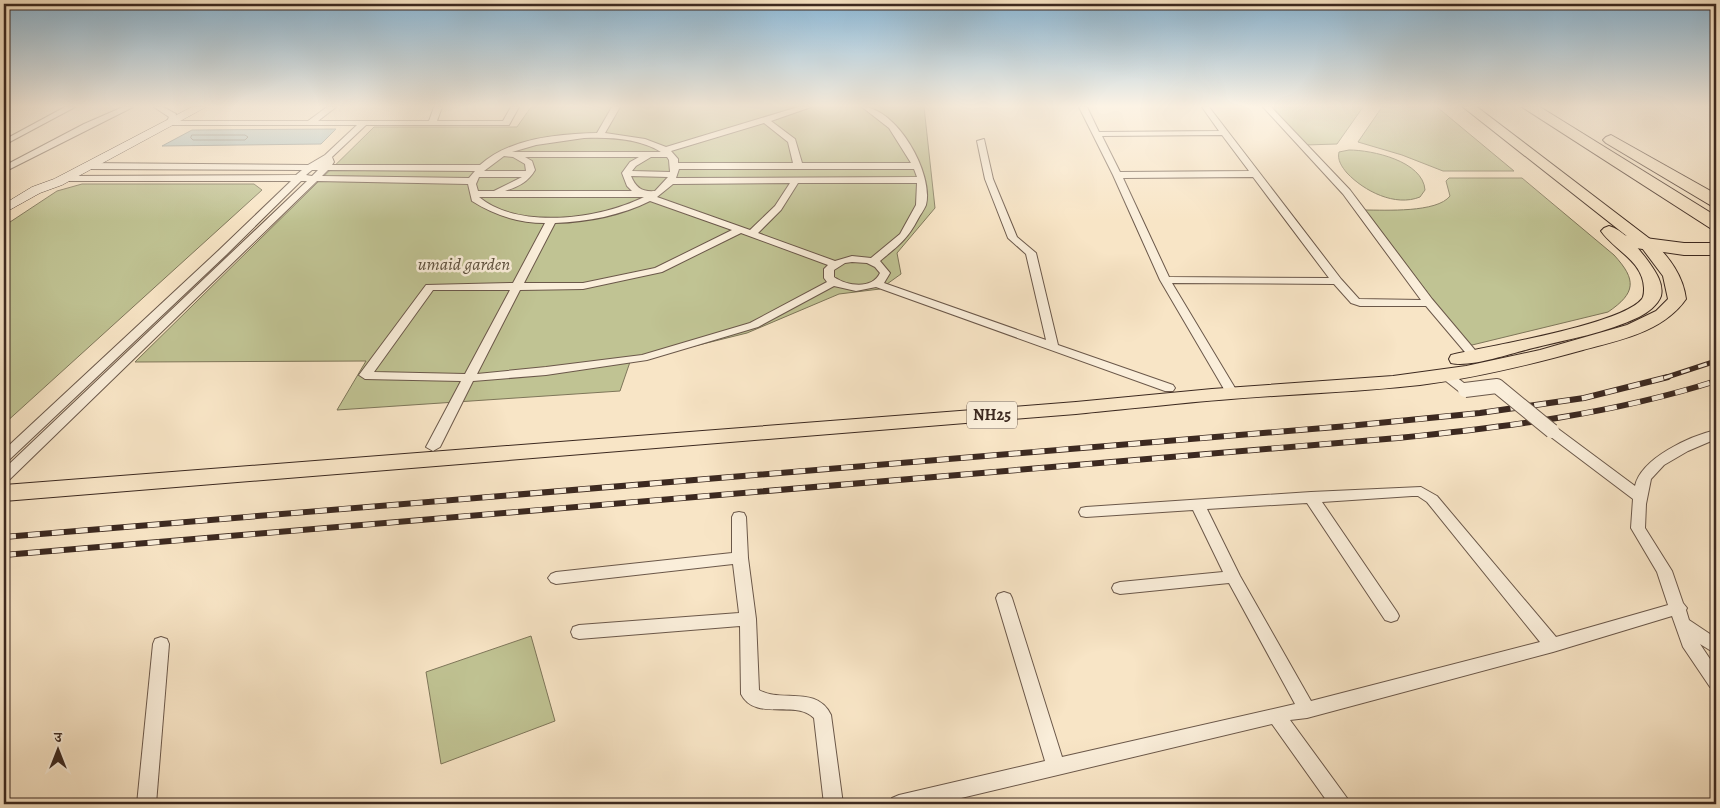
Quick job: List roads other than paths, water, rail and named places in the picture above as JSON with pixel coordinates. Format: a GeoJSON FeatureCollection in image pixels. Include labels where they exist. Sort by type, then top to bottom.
{"type":"FeatureCollection","features":[{"type":"Feature","properties":{"kind":"highway"},"geometry":{"type":"LineString","coordinates":[[1596,145],[1716,224]]}},
{"type":"Feature","properties":{"kind":"highway"},"geometry":{"type":"LineString","coordinates":[[1602,145],[1716,214]]}},
{"type":"Feature","properties":{"kind":"highway"},"geometry":{"type":"LineString","coordinates":[[1610,145],[1716,201]]}},
{"type":"Feature","properties":{"kind":"highway"},"geometry":{"type":"LineString","coordinates":[[1622,241],[1648,245],[1716,249]]}},
{"type":"Feature","properties":{"kind":"main road","name":"NH25"},"geometry":{"type":"LineString","coordinates":[[4,479],[433,447],[1169,388],[1362,384],[1446,375],[1509,364],[1629,330],[1660,318],[1672,307],[1677,299],[1673,277],[1662,260],[1648,245],[1505,145]]}},
{"type":"Feature","properties":{"kind":"main road","name":"NH25"},"geometry":{"type":"LineString","coordinates":[[4,493],[1066,409],[1228,387],[1241,382],[1340,374],[1474,356],[1588,328],[1629,315],[1646,304],[1652,296],[1652,283],[1645,268],[1622,241],[1511,145]]}},
{"type":"Feature","properties":{"kind":"street"},"geometry":{"type":"LineString","coordinates":[[4,169],[51,145]]}},
{"type":"Feature","properties":{"kind":"street"},"geometry":{"type":"LineString","coordinates":[[4,210],[10,201],[62,180],[128,145]]}},
{"type":"Feature","properties":{"kind":"street"},"geometry":{"type":"LineString","coordinates":[[4,479],[314,178],[343,145]]}},
{"type":"Feature","properties":{"kind":"street"},"geometry":{"type":"LineString","coordinates":[[532,145],[500,155],[477,174],[474,194],[481,203],[496,212],[520,217],[552,219],[589,216],[609,213],[632,206],[673,174],[798,166],[918,166]]}},
{"type":"Feature","properties":{"kind":"street"},"geometry":{"type":"LineString","coordinates":[[654,145],[667,152],[674,159],[673,174]]}},
{"type":"Feature","properties":{"kind":"street"},"geometry":{"type":"LineString","coordinates":[[500,155],[650,154],[667,152],[689,145]]}},
{"type":"Feature","properties":{"kind":"street"},"geometry":{"type":"LineString","coordinates":[[793,145],[798,166]]}},
{"type":"Feature","properties":{"kind":"street"},"geometry":{"type":"LineString","coordinates":[[873,262],[904,236],[921,205],[922,180],[918,166],[905,145]]}},
{"type":"Feature","properties":{"kind":"street"},"geometry":{"type":"LineString","coordinates":[[982,145],[988,179],[1013,238],[1031,254],[1053,347]]}},
{"type":"Feature","properties":{"kind":"street"},"geometry":{"type":"LineString","coordinates":[[1101,145],[1165,280],[1228,387]]}},
{"type":"Feature","properties":{"kind":"street"},"geometry":{"type":"LineString","coordinates":[[1233,145],[1355,302],[1428,303]]}},
{"type":"Feature","properties":{"kind":"street"},"geometry":{"type":"LineString","coordinates":[[1304,145],[1356,204],[1450,332],[1474,356]]}},
{"type":"Feature","properties":{"kind":"street"},"geometry":{"type":"LineString","coordinates":[[626,173],[639,160],[650,154]]}},
{"type":"Feature","properties":{"kind":"street"},"geometry":{"type":"LineString","coordinates":[[490,194],[519,183],[529,174],[531,170],[529,163],[514,155]]}},
{"type":"Feature","properties":{"kind":"street"},"geometry":{"type":"LineString","coordinates":[[87,166],[311,166],[327,162],[477,174]]}},
{"type":"Feature","properties":{"kind":"street"},"geometry":{"type":"LineString","coordinates":[[4,457],[311,166]]}},
{"type":"Feature","properties":{"kind":"street"},"geometry":{"type":"LineString","coordinates":[[181,177],[196,167]]}},
{"type":"Feature","properties":{"kind":"street"},"geometry":{"type":"LineString","coordinates":[[626,173],[796,180],[922,180]]}},
{"type":"Feature","properties":{"kind":"street"},"geometry":{"type":"LineString","coordinates":[[626,173],[631,186],[648,195],[835,264]]}},
{"type":"Feature","properties":{"kind":"street"},"geometry":{"type":"LineString","coordinates":[[4,221],[53,190],[62,180],[529,174]]}},
{"type":"Feature","properties":{"kind":"street"},"geometry":{"type":"LineString","coordinates":[[1117,176],[1255,174]]}},
{"type":"Feature","properties":{"kind":"street"},"geometry":{"type":"LineString","coordinates":[[751,234],[778,208],[796,180]]}},
{"type":"Feature","properties":{"kind":"street"},"geometry":{"type":"LineString","coordinates":[[474,194],[648,195]]}},
{"type":"Feature","properties":{"kind":"street"},"geometry":{"type":"LineString","coordinates":[[433,447],[552,219]]}},
{"type":"Feature","properties":{"kind":"street"},"geometry":{"type":"LineString","coordinates":[[740,230],[658,270],[583,286],[516,288],[430,287],[365,375],[469,378],[546,372],[643,358],[754,325],[834,282]]}},
{"type":"Feature","properties":{"kind":"street"},"geometry":{"type":"LineString","coordinates":[[877,284],[885,273],[880,266],[873,262],[852,259],[835,264],[828,273],[829,278],[834,282],[851,288],[877,284],[1169,388]]}},
{"type":"Feature","properties":{"kind":"street"},"geometry":{"type":"LineString","coordinates":[[1165,280],[1337,281]]}},
{"type":"Feature","properties":{"kind":"street"},"geometry":{"type":"LineString","coordinates":[[1446,375],[1466,390],[1497,386],[1552,431],[1640,497]]}},
{"type":"Feature","properties":{"kind":"street"},"geometry":{"type":"LineString","coordinates":[[1716,434],[1683,448],[1660,462],[1644,478],[1640,497],[1638,528],[1664,571],[1689,642],[1716,682]]}},
{"type":"Feature","properties":{"kind":"street"},"geometry":{"type":"LineString","coordinates":[[1086,512],[1311,497],[1420,492],[1432,499],[1553,645]]}},
{"type":"Feature","properties":{"kind":"street"},"geometry":{"type":"LineString","coordinates":[[1311,497],[1391,616]]}},
{"type":"Feature","properties":{"kind":"street"},"geometry":{"type":"LineString","coordinates":[[1198,506],[1232,577],[1307,710]]}},
{"type":"Feature","properties":{"kind":"street"},"geometry":{"type":"LineString","coordinates":[[739,517],[740,558],[748,619],[750,694],[762,700],[806,704],[818,709],[822,715],[834,804]]}},
{"type":"Feature","properties":{"kind":"street"},"geometry":{"type":"LineString","coordinates":[[556,578],[740,558]]}},
{"type":"Feature","properties":{"kind":"street"},"geometry":{"type":"LineString","coordinates":[[1120,588],[1232,577]]}},
{"type":"Feature","properties":{"kind":"street"},"geometry":{"type":"LineString","coordinates":[[1004,598],[1056,767]]}},
{"type":"Feature","properties":{"kind":"street"},"geometry":{"type":"LineString","coordinates":[[900,804],[1276,715],[1307,710],[1553,645],[1681,616]]}},
{"type":"Feature","properties":{"kind":"street"},"geometry":{"type":"LineString","coordinates":[[1681,616],[1716,647]]}},
{"type":"Feature","properties":{"kind":"street"},"geometry":{"type":"LineString","coordinates":[[579,632],[748,619]]}},
{"type":"Feature","properties":{"kind":"street"},"geometry":{"type":"LineString","coordinates":[[146,804],[161,644]]}},
{"type":"Feature","properties":{"kind":"street"},"geometry":{"type":"LineString","coordinates":[[1276,715],[1340,804]]}},
{"type":"Feature","properties":{"kind":"water"},"geometry":{"type":"Polygon","coordinates":[[[164,145],[265,145],[162,146],[164,145]]]}},
{"type":"Feature","properties":{"kind":"railway"},"geometry":{"type":"LineString","coordinates":[[1664,378],[1716,361]]}},
{"type":"Feature","properties":{"kind":"railway"},"geometry":{"type":"LineString","coordinates":[[1664,378],[1668,377]]}},
{"type":"Feature","properties":{"kind":"railway"},"geometry":{"type":"LineString","coordinates":[[4,537],[1348,426],[1480,413],[1584,398],[1664,378]]}},
{"type":"Feature","properties":{"kind":"railway"},"geometry":{"type":"LineString","coordinates":[[4,555],[1398,438],[1519,424],[1598,411],[1716,381]]}},
{"type":"Feature","properties":{"kind":"park label","name":"umaid garden"},"geometry":{"type":"Point","coordinates":[464,264]}}]}
